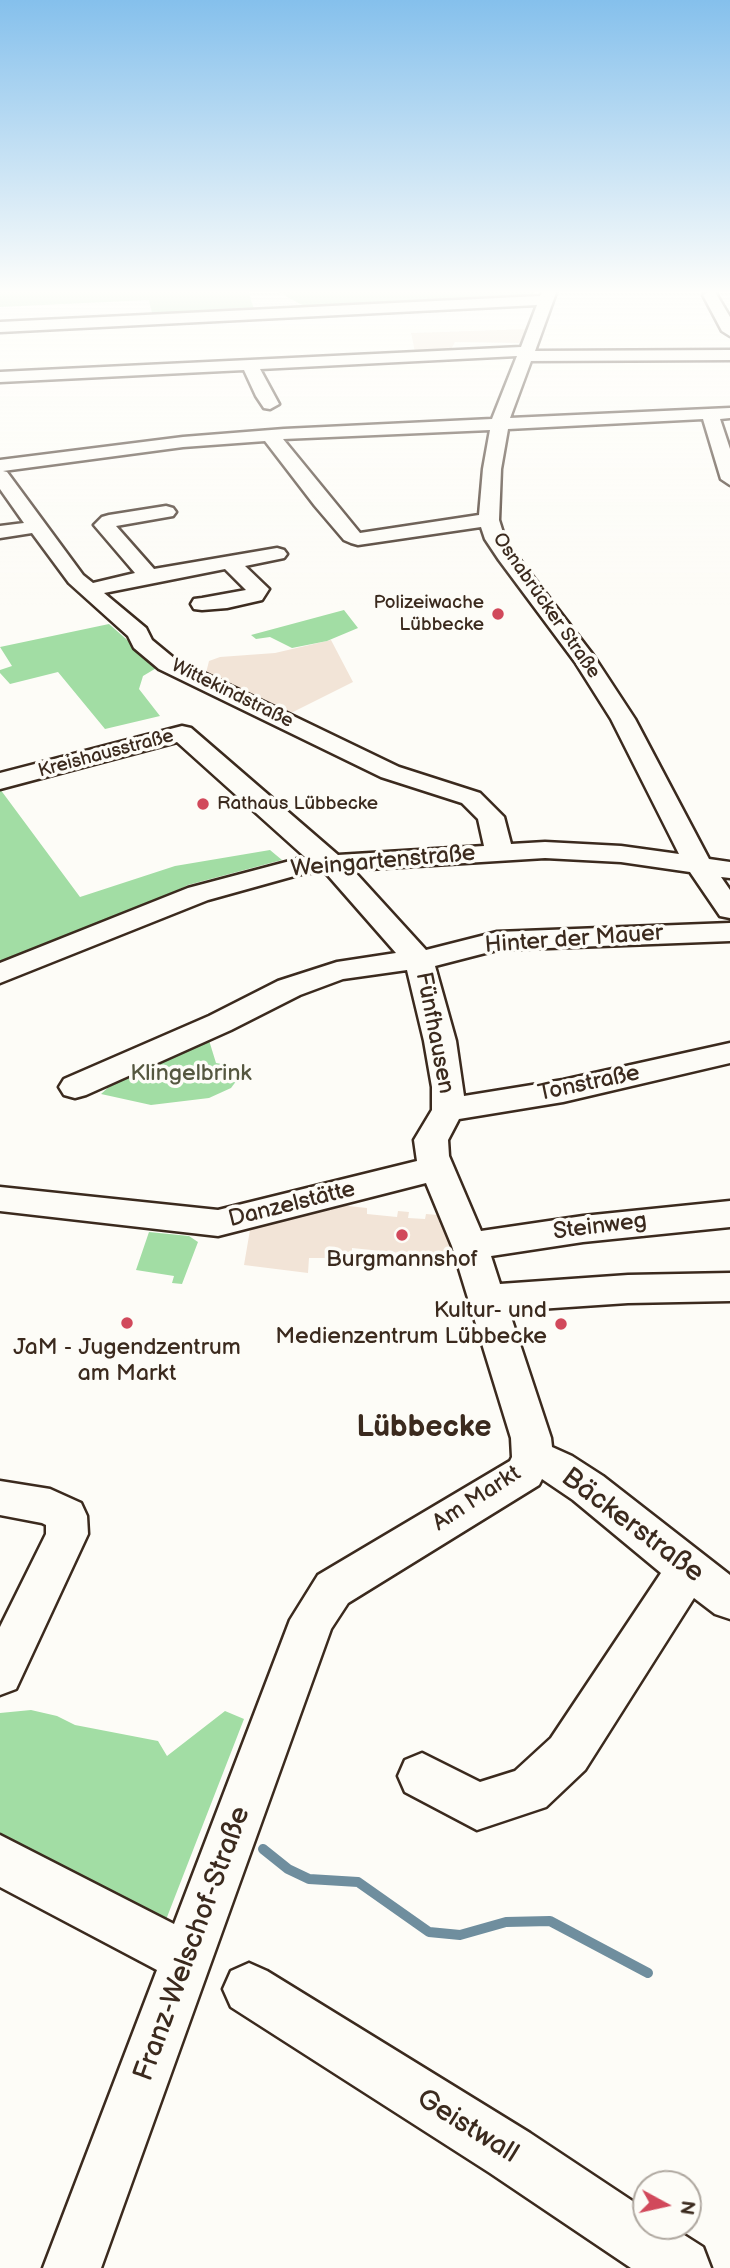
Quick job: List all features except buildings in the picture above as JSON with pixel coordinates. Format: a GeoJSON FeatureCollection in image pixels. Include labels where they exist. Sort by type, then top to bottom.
{"type":"FeatureCollection","features":[{"type":"Feature","properties":{"kind":"street"},"geometry":{"type":"LineString","coordinates":[[264,396],[270,404]]}},
{"type":"Feature","properties":{"kind":"street","name":"Osnabrücker Straße"},"geometry":{"type":"LineString","coordinates":[[510,396],[500,422],[492,469],[489,520],[495,539],[584,660],[623,719],[699,866],[730,910]]}},
{"type":"Feature","properties":{"kind":"street"},"geometry":{"type":"LineString","coordinates":[[0,466],[171,443],[270,435],[730,413]]}},
{"type":"Feature","properties":{"kind":"street"},"geometry":{"type":"LineString","coordinates":[[710,414],[730,479]]}},
{"type":"Feature","properties":{"kind":"street"},"geometry":{"type":"LineString","coordinates":[[270,435],[321,502],[351,536],[358,539],[489,520]]}},
{"type":"Feature","properties":{"kind":"street","name":"Wittekindstraße"},"geometry":{"type":"LineString","coordinates":[[0,476],[35,527],[76,579],[138,634],[142,643],[167,664],[390,772],[471,798],[491,817],[499,852]]}},
{"type":"Feature","properties":{"kind":"street"},"geometry":{"type":"LineString","coordinates":[[149,576],[104,525],[109,521],[166,512]]}},
{"type":"Feature","properties":{"kind":"street"},"geometry":{"type":"LineString","coordinates":[[0,532],[35,527]]}},
{"type":"Feature","properties":{"kind":"street"},"geometry":{"type":"LineString","coordinates":[[88,590],[149,576],[277,554]]}},
{"type":"Feature","properties":{"kind":"street"},"geometry":{"type":"LineString","coordinates":[[202,604],[227,602],[254,595],[258,589],[229,562]]}},
{"type":"Feature","properties":{"kind":"street","name":"Kreishausstraße"},"geometry":{"type":"LineString","coordinates":[[0,781],[181,733],[317,853],[332,863]]}},
{"type":"Feature","properties":{"kind":"street","name":"Weingartenstraße"},"geometry":{"type":"LineString","coordinates":[[0,974],[198,894],[304,865],[499,852],[576,851],[730,870]]}},
{"type":"Feature","properties":{"kind":"street","name":"Fünfhausen"},"geometry":{"type":"LineString","coordinates":[[332,863],[419,961],[440,1041],[448,1110]]}},
{"type":"Feature","properties":{"kind":"street","name":"Hinter der Mauer"},"geometry":{"type":"LineString","coordinates":[[419,961],[497,941],[730,932]]}},
{"type":"Feature","properties":{"kind":"street"},"geometry":{"type":"LineString","coordinates":[[75,1087],[231,1018],[289,988],[337,971],[419,961]]}},
{"type":"Feature","properties":{"kind":"street","name":"Tonstraße"},"geometry":{"type":"LineString","coordinates":[[448,1110],[562,1091],[730,1053]]}},
{"type":"Feature","properties":{"kind":"street"},"geometry":{"type":"LineString","coordinates":[[435,1169],[432,1140],[448,1110]]}},
{"type":"Feature","properties":{"kind":"street","name":"Danzelstätte"},"geometry":{"type":"LineString","coordinates":[[0,1199],[218,1223],[435,1169]]}},
{"type":"Feature","properties":{"kind":"street","name":"Am Markt"},"geometry":{"type":"LineString","coordinates":[[312,1620],[333,1589],[524,1473],[532,1457],[531,1438],[470,1246],[435,1169]]}},
{"type":"Feature","properties":{"kind":"street","name":"Steinweg"},"geometry":{"type":"LineString","coordinates":[[470,1246],[583,1228],[730,1214]]}},
{"type":"Feature","properties":{"kind":"street"},"geometry":{"type":"LineString","coordinates":[[487,1299],[628,1289],[730,1287]]}},
{"type":"Feature","properties":{"kind":"street","name":"Bäckerstraße"},"geometry":{"type":"LineString","coordinates":[[532,1457],[558,1468],[588,1488],[690,1572],[730,1600]]}},
{"type":"Feature","properties":{"kind":"street"},"geometry":{"type":"LineString","coordinates":[[0,1498],[50,1507],[66,1516],[67,1534],[0,1674]]}},
{"type":"Feature","properties":{"kind":"street"},"geometry":{"type":"LineString","coordinates":[[422,1776],[477,1806],[529,1790],[568,1754],[674,1590],[690,1572]]}},
{"type":"Feature","properties":{"kind":"street","name":"Franz-Welschof-Straße"},"geometry":{"type":"LineString","coordinates":[[72,2268],[312,1620]]}},
{"type":"Feature","properties":{"kind":"street"},"geometry":{"type":"LineString","coordinates":[[0,1860],[187,1958]]}},
{"type":"Feature","properties":{"kind":"street","name":"Geistwall"},"geometry":{"type":"LineString","coordinates":[[249,1989],[510,2153],[682,2268]]}},
{"type":"Feature","properties":{"kind":"shaded area"},"geometry":{"type":"Polygon","coordinates":[[[331,640],[353,682],[289,714],[206,673],[209,661],[220,657],[275,653],[331,640]]]}},
{"type":"Feature","properties":{"kind":"shaded area"},"geometry":{"type":"Polygon","coordinates":[[[339,1205],[367,1208],[367,1214],[397,1217],[398,1211],[409,1212],[408,1218],[425,1219],[426,1214],[438,1215],[438,1220],[452,1222],[449,1258],[352,1248],[352,1258],[309,1258],[308,1273],[244,1265],[250,1230],[339,1205]]]}},
{"type":"Feature","properties":{"kind":"green space"},"geometry":{"type":"Polygon","coordinates":[[[344,610],[358,628],[327,641],[292,648],[270,637],[256,639],[251,635],[344,610]]]}},
{"type":"Feature","properties":{"kind":"green space"},"geometry":{"type":"Polygon","coordinates":[[[109,624],[158,667],[143,676],[139,689],[160,716],[105,729],[58,672],[10,684],[0,673],[0,670],[12,666],[0,647],[109,624]]]}},
{"type":"Feature","properties":{"kind":"green space"},"geometry":{"type":"Polygon","coordinates":[[[0,789],[80,897],[175,866],[270,850],[282,860],[188,885],[127,916],[0,967],[0,789]]]}},
{"type":"Feature","properties":{"kind":"green space","name":"Klingelbrink"},"geometry":{"type":"Polygon","coordinates":[[[208,1037],[216,1063],[227,1065],[235,1071],[237,1080],[231,1088],[209,1098],[151,1105],[101,1094],[122,1075],[208,1037]]]}},
{"type":"Feature","properties":{"kind":"green space"},"geometry":{"type":"Polygon","coordinates":[[[149,1232],[189,1236],[198,1242],[182,1284],[172,1283],[174,1276],[136,1270],[149,1232]]]}},
{"type":"Feature","properties":{"kind":"green space"},"geometry":{"type":"Polygon","coordinates":[[[31,1710],[57,1716],[75,1725],[158,1741],[167,1756],[225,1711],[244,1719],[162,1930],[0,1844],[0,1713],[31,1710]]]}},
{"type":"Feature","properties":{"kind":"waterway"},"geometry":{"type":"LineString","coordinates":[[263,1849],[288,1869],[309,1879],[358,1882],[429,1932],[460,1935],[506,1922],[550,1921],[648,1973]]}},
{"type":"Feature","properties":{"kind":"place","name":"Polizeiwache Lübbecke"},"geometry":{"type":"Point","coordinates":[498,614]}},
{"type":"Feature","properties":{"kind":"place","name":"Rathaus Lübbecke"},"geometry":{"type":"Point","coordinates":[203,804]}},
{"type":"Feature","properties":{"kind":"place","name":"Burgmannshof"},"geometry":{"type":"Point","coordinates":[402,1235]}},
{"type":"Feature","properties":{"kind":"place","name":"JaM - Jugendzentrum am Markt"},"geometry":{"type":"Point","coordinates":[127,1323]}},
{"type":"Feature","properties":{"kind":"place","name":"Kultur- und Medienzentrum Lübbecke"},"geometry":{"type":"Point","coordinates":[561,1324]}},
{"type":"Feature","properties":{"kind":"district","name":"Lübbecke"},"geometry":{"type":"Point","coordinates":[424,1428]}}]}
